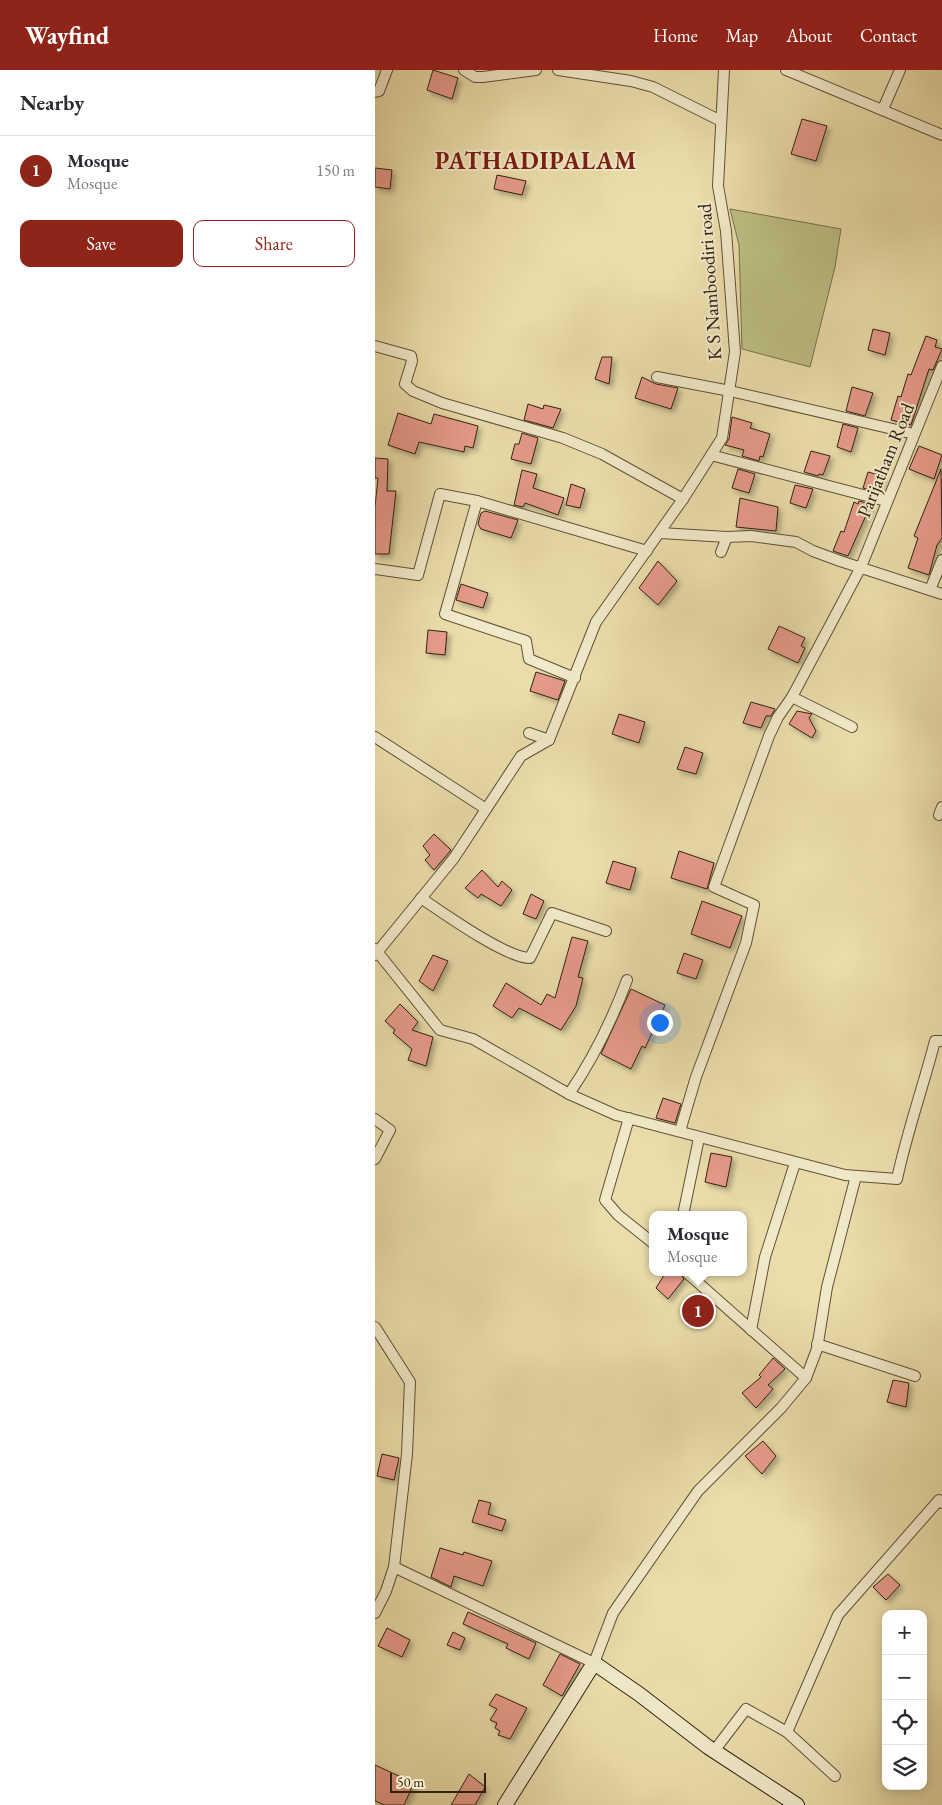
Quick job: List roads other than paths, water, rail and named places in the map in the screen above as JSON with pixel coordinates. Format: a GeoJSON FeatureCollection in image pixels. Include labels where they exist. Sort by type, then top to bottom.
{"type":"FeatureCollection","features":[{"type":"Feature","properties":{"kind":"main road"},"geometry":{"type":"LineString","coordinates":[[505,1805],[594,1663],[714,1751],[797,1805]]}},
{"type":"Feature","properties":{"kind":"street"},"geometry":{"type":"LineString","coordinates":[[375,92],[379,91],[387,70]]}},
{"type":"Feature","properties":{"kind":"street"},"geometry":{"type":"LineString","coordinates":[[464,70],[475,77],[483,77],[536,70]]}},
{"type":"Feature","properties":{"kind":"street"},"geometry":{"type":"LineString","coordinates":[[558,70],[588,73],[653,87],[721,121]]}},
{"type":"Feature","properties":{"kind":"street","name":"K S Namboodiri road"},"geometry":{"type":"LineString","coordinates":[[549,740],[596,622],[660,533],[722,438],[735,352],[726,231],[718,186],[723,70]]}},
{"type":"Feature","properties":{"kind":"street"},"geometry":{"type":"LineString","coordinates":[[786,70],[942,135]]}},
{"type":"Feature","properties":{"kind":"street"},"geometry":{"type":"LineString","coordinates":[[883,109],[901,70]]}},
{"type":"Feature","properties":{"kind":"street"},"geometry":{"type":"LineString","coordinates":[[375,346],[411,356],[412,362],[405,384],[413,391],[476,415],[563,438],[586,448],[683,499]]}},
{"type":"Feature","properties":{"kind":"street","name":"Parijatham Road"},"geometry":{"type":"LineString","coordinates":[[680,1131],[697,1077],[746,942],[754,905],[714,887],[769,736],[861,568],[886,501],[942,366]]}},
{"type":"Feature","properties":{"kind":"street"},"geometry":{"type":"LineString","coordinates":[[657,377],[730,391],[914,434]]}},
{"type":"Feature","properties":{"kind":"street"},"geometry":{"type":"LineString","coordinates":[[711,455],[886,501]]}},
{"type":"Feature","properties":{"kind":"street"},"geometry":{"type":"LineString","coordinates":[[375,569],[418,575],[440,494],[477,501],[647,551]]}},
{"type":"Feature","properties":{"kind":"street"},"geometry":{"type":"LineString","coordinates":[[477,501],[445,614],[526,642],[529,659],[575,678]]}},
{"type":"Feature","properties":{"kind":"street"},"geometry":{"type":"LineString","coordinates":[[660,533],[727,537],[751,536],[796,542],[813,551],[942,594]]}},
{"type":"Feature","properties":{"kind":"street"},"geometry":{"type":"LineString","coordinates":[[721,552],[727,537]]}},
{"type":"Feature","properties":{"kind":"street"},"geometry":{"type":"LineString","coordinates":[[930,590],[942,560]]}},
{"type":"Feature","properties":{"kind":"street"},"geometry":{"type":"LineString","coordinates":[[792,697],[852,727]]}},
{"type":"Feature","properties":{"kind":"street"},"geometry":{"type":"LineString","coordinates":[[529,733],[549,740]]}},
{"type":"Feature","properties":{"kind":"street"},"geometry":{"type":"LineString","coordinates":[[375,737],[486,810]]}},
{"type":"Feature","properties":{"kind":"street"},"geometry":{"type":"LineString","coordinates":[[549,740],[521,756],[454,858],[376,952],[439,1030],[473,1039],[569,1094],[629,1118],[845,1175],[897,1179],[906,1138],[924,1085],[935,1041],[942,1041]]}},
{"type":"Feature","properties":{"kind":"street"},"geometry":{"type":"LineString","coordinates":[[421,898],[507,951],[525,958],[530,958],[552,912],[606,931]]}},
{"type":"Feature","properties":{"kind":"street"},"geometry":{"type":"LineString","coordinates":[[569,1094],[588,1067],[602,1035],[615,1012],[627,980]]}},
{"type":"Feature","properties":{"kind":"street"},"geometry":{"type":"LineString","coordinates":[[629,1118],[605,1200],[618,1215],[649,1240]]}},
{"type":"Feature","properties":{"kind":"street"},"geometry":{"type":"LineString","coordinates":[[375,1119],[390,1130],[375,1159]]}},
{"type":"Feature","properties":{"kind":"street"},"geometry":{"type":"LineString","coordinates":[[684,1211],[699,1138]]}},
{"type":"Feature","properties":{"kind":"street"},"geometry":{"type":"LineString","coordinates":[[751,1330],[765,1257],[795,1163]]}},
{"type":"Feature","properties":{"kind":"street"},"geometry":{"type":"LineString","coordinates":[[394,1568],[594,1663],[613,1613],[698,1490],[781,1408],[806,1378],[817,1344],[827,1287],[856,1176]]}},
{"type":"Feature","properties":{"kind":"street"},"geometry":{"type":"LineString","coordinates":[[690,1276],[806,1378]]}},
{"type":"Feature","properties":{"kind":"street"},"geometry":{"type":"LineString","coordinates":[[375,1327],[411,1382],[407,1454],[394,1568],[386,1592],[375,1613]]}},
{"type":"Feature","properties":{"kind":"street"},"geometry":{"type":"LineString","coordinates":[[817,1344],[915,1376]]}},
{"type":"Feature","properties":{"kind":"street"},"geometry":{"type":"LineString","coordinates":[[787,1732],[838,1615],[941,1500]]}},
{"type":"Feature","properties":{"kind":"street"},"geometry":{"type":"LineString","coordinates":[[714,1751],[746,1709],[787,1732],[835,1776]]}},
{"type":"Feature","properties":{"kind":"place","name":"Mosque"},"geometry":{"type":"Point","coordinates":[698,1311]}},
{"type":"Feature","properties":{"kind":"district","name":"PATHADIPALAM"},"geometry":{"type":"Point","coordinates":[536,161]}}]}
